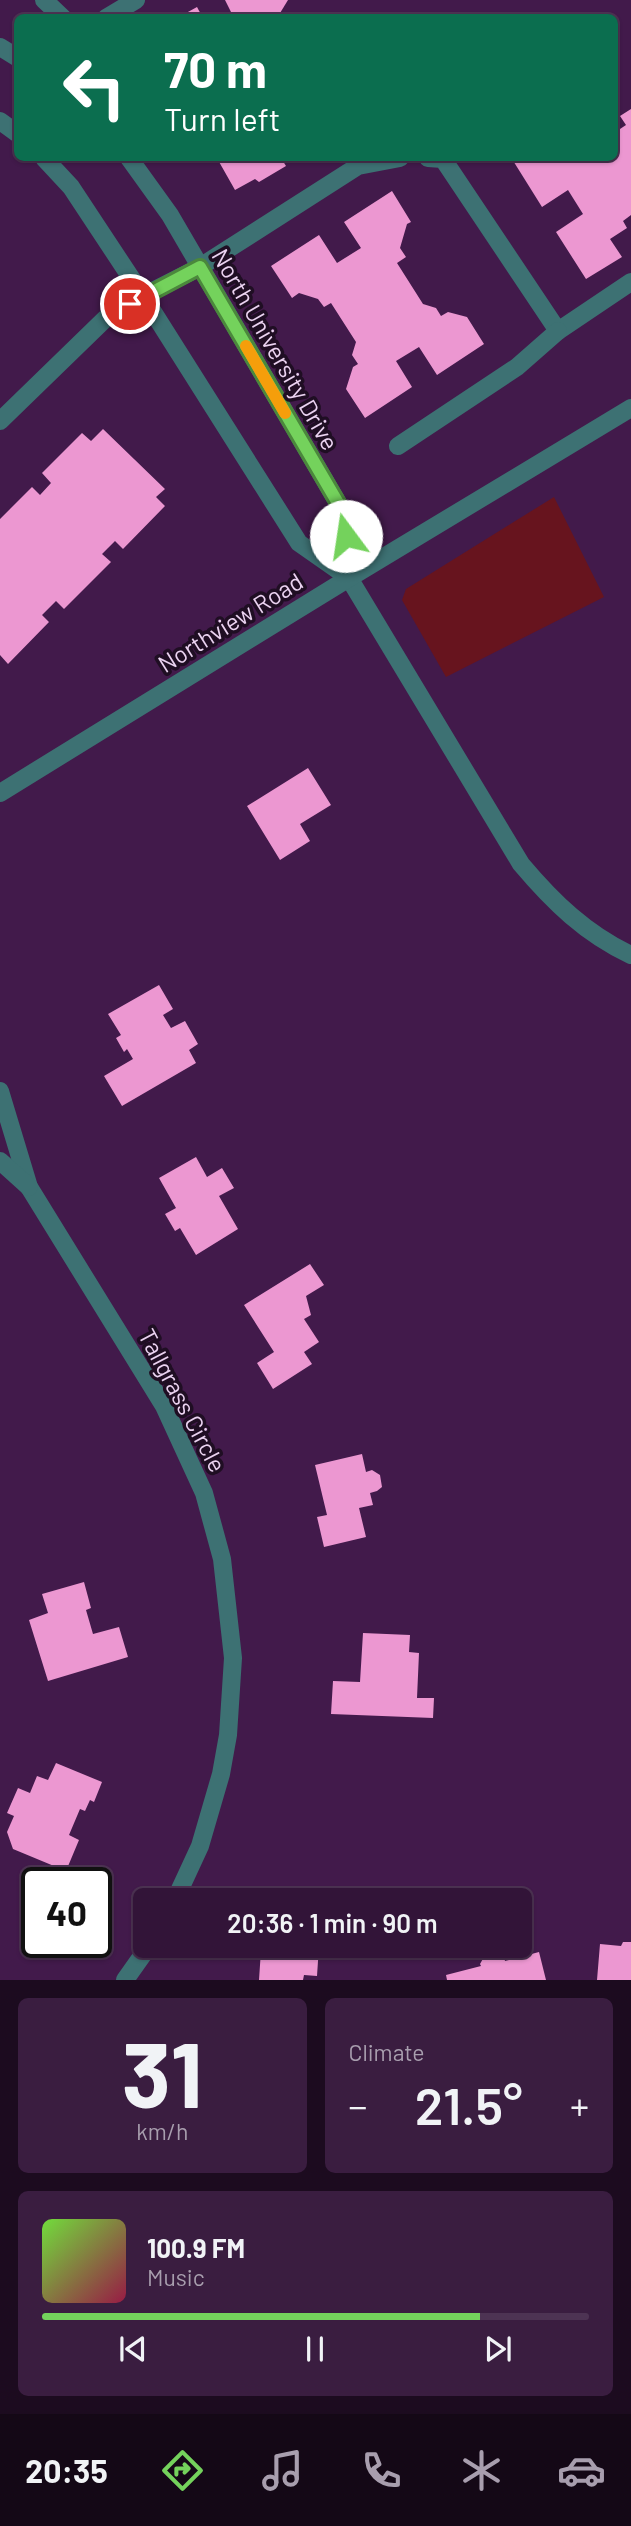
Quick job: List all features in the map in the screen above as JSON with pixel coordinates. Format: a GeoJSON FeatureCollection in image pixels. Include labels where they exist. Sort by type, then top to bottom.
{"type":"FeatureCollection","features":[{"type":"Feature","properties":{"kind":"street"},"geometry":{"type":"LineString","coordinates":[[44,0],[59,14]]}},
{"type":"Feature","properties":{"kind":"street"},"geometry":{"type":"LineString","coordinates":[[112,14],[135,0]]}},
{"type":"Feature","properties":{"kind":"street","name":"North University Drive"},"geometry":{"type":"LineString","coordinates":[[47,161],[71,187],[299,542],[349,578],[521,864],[547,895],[576,921],[612,946],[631,955]]}},
{"type":"Feature","properties":{"kind":"street","name":"North University Drive"},"geometry":{"type":"LineString","coordinates":[[131,161],[170,215],[345,515],[349,578]]}},
{"type":"Feature","properties":{"kind":"street"},"geometry":{"type":"LineString","coordinates":[[0,421],[105,319],[200,267],[359,166],[385,161]]}},
{"type":"Feature","properties":{"kind":"street"},"geometry":{"type":"LineString","coordinates":[[444,161],[558,331]]}},
{"type":"Feature","properties":{"kind":"street"},"geometry":{"type":"LineString","coordinates":[[398,446],[517,367],[558,331],[631,282]]}},
{"type":"Feature","properties":{"kind":"street","name":"Northview Road"},"geometry":{"type":"LineString","coordinates":[[0,793],[631,408]]}},
{"type":"Feature","properties":{"kind":"street","name":"Tallgrass Circle"},"geometry":{"type":"LineString","coordinates":[[0,1091],[29,1187],[164,1406],[204,1493],[222,1559],[233,1658],[228,1735],[221,1774],[200,1846],[181,1888]]}},
{"type":"Feature","properties":{"kind":"street","name":"Tallgrass Circle"},"geometry":{"type":"LineString","coordinates":[[0,1161],[29,1187]]}},
{"type":"Feature","properties":{"kind":"street"},"geometry":{"type":"LineString","coordinates":[[125,1980],[141,1958]]}},
{"type":"Feature","properties":{"kind":"shaded area"},"geometry":{"type":"Polygon","coordinates":[[[554,497],[604,597],[446,677],[402,600],[406,589],[554,497]]]}},
{"type":"Feature","properties":{"kind":"building"},"geometry":{"type":"Polygon","coordinates":[[[225,0],[288,0],[279,14],[232,14],[225,0]]]}},
{"type":"Feature","properties":{"kind":"building"},"geometry":{"type":"Polygon","coordinates":[[[197,7],[201,14],[184,14],[197,7]]]}},
{"type":"Feature","properties":{"kind":"building"},"geometry":{"type":"Polygon","coordinates":[[[631,109],[631,215],[623,221],[627,228],[610,239],[622,257],[586,279],[556,232],[583,214],[568,190],[542,207],[513,161],[618,161],[618,130],[626,125],[620,116],[631,109]]]}},
{"type":"Feature","properties":{"kind":"building"},"geometry":{"type":"Polygon","coordinates":[[[219,161],[283,161],[286,166],[259,182],[255,179],[235,190],[219,161]]]}},
{"type":"Feature","properties":{"kind":"building"},"geometry":{"type":"Polygon","coordinates":[[[392,191],[411,222],[407,224],[400,248],[406,257],[397,263],[423,304],[436,308],[441,316],[448,312],[467,317],[484,344],[437,375],[419,347],[396,361],[412,387],[365,418],[346,389],[353,367],[358,364],[352,355],[356,342],[331,303],[324,307],[318,299],[299,293],[292,298],[271,266],[319,235],[337,263],[361,248],[344,222],[392,191]]]}},
{"type":"Feature","properties":{"kind":"building"},"geometry":{"type":"Polygon","coordinates":[[[103,429],[165,489],[156,497],[165,506],[123,549],[115,541],[102,554],[111,562],[64,609],[56,601],[42,615],[49,622],[8,664],[0,655],[0,519],[32,487],[40,495],[51,483],[42,473],[82,433],[91,441],[103,429]]]}},
{"type":"Feature","properties":{"kind":"building"},"geometry":{"type":"Polygon","coordinates":[[[308,768],[331,805],[300,824],[310,841],[280,860],[247,806],[308,768]]]}},
{"type":"Feature","properties":{"kind":"building"},"geometry":{"type":"Polygon","coordinates":[[[159,985],[173,1009],[163,1015],[171,1028],[185,1021],[198,1044],[189,1050],[196,1063],[122,1106],[104,1076],[133,1059],[127,1049],[124,1052],[116,1038],[121,1035],[108,1014],[159,985]]]}},
{"type":"Feature","properties":{"kind":"building"},"geometry":{"type":"Polygon","coordinates":[[[196,1157],[207,1177],[222,1168],[234,1188],[219,1196],[238,1229],[196,1255],[180,1228],[175,1231],[165,1214],[176,1208],[159,1178],[196,1157]]]}},
{"type":"Feature","properties":{"kind":"building"},"geometry":{"type":"Polygon","coordinates":[[[310,1264],[324,1285],[306,1296],[311,1315],[304,1319],[319,1342],[304,1352],[312,1364],[273,1389],[257,1363],[274,1352],[244,1305],[310,1264]]]}},
{"type":"Feature","properties":{"kind":"building"},"geometry":{"type":"Polygon","coordinates":[[[362,1454],[366,1472],[372,1470],[380,1475],[382,1487],[370,1493],[373,1505],[359,1508],[366,1537],[324,1547],[317,1517],[327,1515],[315,1465],[362,1454]]]}},
{"type":"Feature","properties":{"kind":"building"},"geometry":{"type":"Polygon","coordinates":[[[84,1582],[91,1608],[86,1610],[93,1634],[119,1627],[128,1657],[48,1681],[29,1620],[48,1613],[42,1594],[84,1582]]]}},
{"type":"Feature","properties":{"kind":"building"},"geometry":{"type":"Polygon","coordinates":[[[363,1633],[410,1635],[409,1652],[419,1653],[417,1698],[434,1698],[433,1718],[331,1714],[333,1681],[360,1682],[363,1633]]]}},
{"type":"Feature","properties":{"kind":"building"},"geometry":{"type":"Polygon","coordinates":[[[56,1763],[102,1782],[94,1802],[90,1800],[85,1811],[80,1809],[69,1835],[79,1840],[68,1867],[56,1867],[13,1849],[7,1832],[14,1816],[7,1813],[18,1788],[30,1793],[37,1776],[48,1780],[56,1763]]]}},
{"type":"Feature","properties":{"kind":"building"},"geometry":{"type":"Polygon","coordinates":[[[623,1942],[631,1942],[631,1980],[597,1980],[600,1944],[621,1946],[623,1942]]]}},
{"type":"Feature","properties":{"kind":"building"},"geometry":{"type":"Polygon","coordinates":[[[539,1952],[546,1980],[447,1980],[446,1975],[481,1966],[483,1958],[504,1958],[505,1961],[532,1958],[532,1954],[539,1952]]]}},
{"type":"Feature","properties":{"kind":"building"},"geometry":{"type":"Polygon","coordinates":[[[260,1958],[318,1958],[317,1976],[304,1975],[303,1980],[259,1980],[260,1958]]]}},
{"type":"Feature","properties":{"kind":"slow traffic"},"geometry":{"type":"LineString","coordinates":[[246,346],[285,413]]}},
{"type":"Feature","properties":{"kind":"route"},"geometry":{"type":"LineString","coordinates":[[130,304],[200,267],[345,515],[346,536]]}}]}
